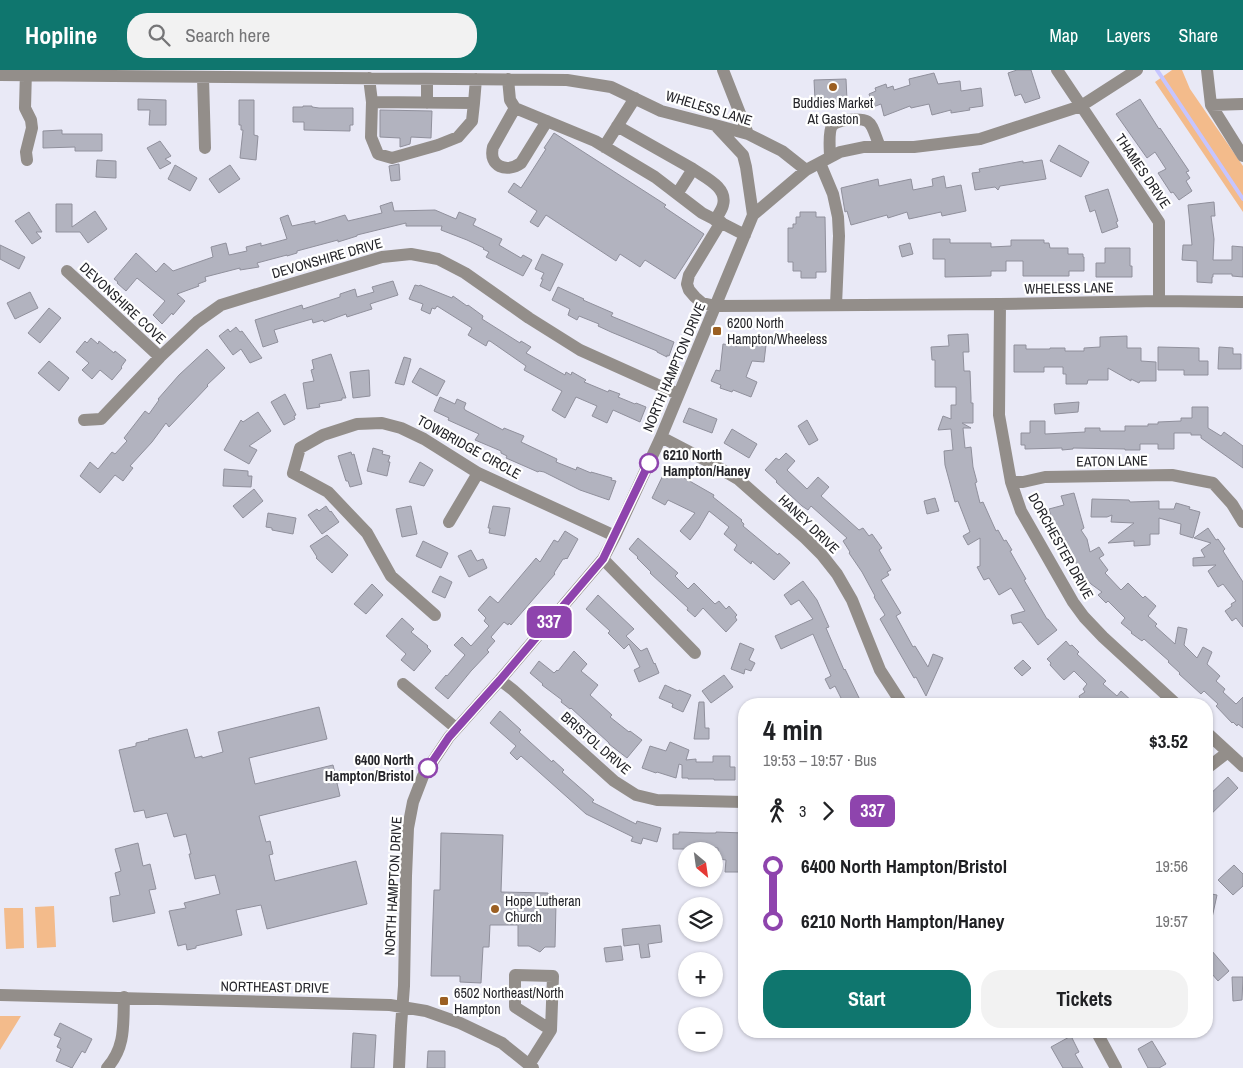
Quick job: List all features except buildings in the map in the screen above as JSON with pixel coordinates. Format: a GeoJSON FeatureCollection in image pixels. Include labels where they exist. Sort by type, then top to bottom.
{"type":"FeatureCollection","features":[{"type":"Feature","properties":{"kind":"street"},"geometry":{"type":"LineString","coordinates":[[723,70],[748,134]]}},
{"type":"Feature","properties":{"kind":"street","name":"THAMES DRIVE"},"geometry":{"type":"LineString","coordinates":[[1057,70],[1159,222],[1159,301]]}},
{"type":"Feature","properties":{"kind":"street","name":"NORTH HAMPTON DRIVE"},"geometry":{"type":"LineString","coordinates":[[399,1068],[404,986],[408,828],[413,802],[423,776],[456,728],[500,680],[603,559],[661,437],[753,215],[806,170],[840,152],[864,147],[914,147],[980,138],[1081,106],[1137,70]]}},
{"type":"Feature","properties":{"kind":"street"},"geometry":{"type":"LineString","coordinates":[[1207,70],[1211,105],[1243,156]]}},
{"type":"Feature","properties":{"kind":"street"},"geometry":{"type":"LineString","coordinates":[[26,73],[25,108],[31,120],[32,128],[26,152],[27,160]]}},
{"type":"Feature","properties":{"kind":"street","name":"WHELESS LANE"},"geometry":{"type":"LineString","coordinates":[[0,75],[26,73],[203,77],[265,74],[369,78],[508,79],[567,75],[612,87],[661,111],[748,134],[782,151],[806,170]]}},
{"type":"Feature","properties":{"kind":"street"},"geometry":{"type":"LineString","coordinates":[[203,77],[205,148]]}},
{"type":"Feature","properties":{"kind":"street"},"geometry":{"type":"LineString","coordinates":[[369,78],[372,102],[371,137],[378,154],[392,158],[438,146],[458,137],[472,121],[476,79]]}},
{"type":"Feature","properties":{"kind":"street"},"geometry":{"type":"LineString","coordinates":[[427,79],[428,103]]}},
{"type":"Feature","properties":{"kind":"street"},"geometry":{"type":"LineString","coordinates":[[508,79],[510,100],[515,108],[595,141],[655,177],[702,213],[745,235]]}},
{"type":"Feature","properties":{"kind":"street"},"geometry":{"type":"LineString","coordinates":[[604,147],[635,98]]}},
{"type":"Feature","properties":{"kind":"street"},"geometry":{"type":"LineString","coordinates":[[372,102],[474,104]]}},
{"type":"Feature","properties":{"kind":"street"},"geometry":{"type":"LineString","coordinates":[[1211,105],[1243,104]]}},
{"type":"Feature","properties":{"kind":"street"},"geometry":{"type":"LineString","coordinates":[[515,108],[491,153],[493,160],[498,166],[515,167],[521,162],[547,122]]}},
{"type":"Feature","properties":{"kind":"street"},"geometry":{"type":"LineString","coordinates":[[836,305],[838,217],[825,160],[832,126],[839,121],[867,120],[871,124],[880,147]]}},
{"type":"Feature","properties":{"kind":"street"},"geometry":{"type":"LineString","coordinates":[[715,124],[743,155],[753,215]]}},
{"type":"Feature","properties":{"kind":"street"},"geometry":{"type":"LineString","coordinates":[[617,126],[693,169],[720,189],[724,197],[718,221],[689,275],[687,284],[689,290],[702,303],[716,306]]}},
{"type":"Feature","properties":{"kind":"street"},"geometry":{"type":"LineString","coordinates":[[677,194],[693,169]]}},
{"type":"Feature","properties":{"kind":"street","name":"DEVONSHIRE DRIVE"},"geometry":{"type":"LineString","coordinates":[[84,420],[102,419],[197,322],[221,305],[382,256],[411,254],[438,259],[465,273],[529,318],[580,350],[678,394]]}},
{"type":"Feature","properties":{"kind":"street","name":"DEVONSHIRE COVE"},"geometry":{"type":"LineString","coordinates":[[66,271],[160,358]]}},
{"type":"Feature","properties":{"kind":"street","name":"WHELESS LANE"},"geometry":{"type":"LineString","coordinates":[[716,306],[1159,301],[1243,302]]}},
{"type":"Feature","properties":{"kind":"street","name":"DORCHESTER DRIVE"},"geometry":{"type":"LineString","coordinates":[[1000,304],[1000,415],[1011,482],[1021,511],[1073,602],[1103,637],[1169,698]]}},
{"type":"Feature","properties":{"kind":"street","name":"TOWBRIDGE CIRCLE"},"geometry":{"type":"LineString","coordinates":[[435,615],[392,576],[366,533],[328,492],[293,472],[300,448],[323,435],[357,424],[382,423],[401,428],[424,439],[478,472],[615,536]]}},
{"type":"Feature","properties":{"kind":"street","name":"HANEY DRIVE"},"geometry":{"type":"LineString","coordinates":[[661,437],[738,479],[822,555],[837,574],[852,600],[880,670],[898,698]]}},
{"type":"Feature","properties":{"kind":"street"},"geometry":{"type":"LineString","coordinates":[[449,522],[478,472]]}},
{"type":"Feature","properties":{"kind":"street","name":"EATON LANE"},"geometry":{"type":"LineString","coordinates":[[1011,482],[1023,482],[1045,476],[1172,475],[1213,483],[1232,504],[1243,522]]}},
{"type":"Feature","properties":{"kind":"street"},"geometry":{"type":"LineString","coordinates":[[603,559],[695,652]]}},
{"type":"Feature","properties":{"kind":"street","name":"BRISTOL DRIVE"},"geometry":{"type":"LineString","coordinates":[[500,680],[614,781],[636,795],[657,800],[738,802]]}},
{"type":"Feature","properties":{"kind":"street"},"geometry":{"type":"LineString","coordinates":[[404,684],[456,728]]}},
{"type":"Feature","properties":{"kind":"street"},"geometry":{"type":"LineString","coordinates":[[1213,738],[1243,766]]}},
{"type":"Feature","properties":{"kind":"street"},"geometry":{"type":"LineString","coordinates":[[1213,764],[1228,752]]}},
{"type":"Feature","properties":{"kind":"street"},"geometry":{"type":"LineString","coordinates":[[531,1067],[551,1030],[552,976],[516,975],[515,1007],[551,1030]]}},
{"type":"Feature","properties":{"kind":"street","name":"NORTHEAST DRIVE"},"geometry":{"type":"LineString","coordinates":[[0,994],[387,1004],[426,1010],[460,1022],[502,1043],[531,1067]]}},
{"type":"Feature","properties":{"kind":"street"},"geometry":{"type":"LineString","coordinates":[[106,1068],[118,1052],[123,1038],[124,997]]}},
{"type":"Feature","properties":{"kind":"street"},"geometry":{"type":"LineString","coordinates":[[1100,1038],[1116,1068]]}},
{"type":"Feature","properties":{"kind":"shaded area"},"geometry":{"type":"Polygon","coordinates":[[[1172,70],[1182,70],[1190,89],[1243,166],[1243,212],[1155,82],[1172,70]]]}},
{"type":"Feature","properties":{"kind":"shaded area"},"geometry":{"type":"Polygon","coordinates":[[[54,906],[56,947],[37,948],[35,907],[54,906]]]}},
{"type":"Feature","properties":{"kind":"shaded area"},"geometry":{"type":"Polygon","coordinates":[[[4,908],[23,908],[24,948],[6,949],[4,908]]]}},
{"type":"Feature","properties":{"kind":"shaded area"},"geometry":{"type":"Polygon","coordinates":[[[0,1016],[21,1016],[0,1050],[0,1016]]]}},
{"type":"Feature","properties":{"kind":"waterway"},"geometry":{"type":"LineString","coordinates":[[1157,70],[1243,199]]}},
{"type":"Feature","properties":{"kind":"bus line","name":"337"},"geometry":{"type":"LineString","coordinates":[[428,768],[449,737],[603,559],[649,463]]}},
{"type":"Feature","properties":{"kind":"place","name":"Buddies Market At Gaston"},"geometry":{"type":"Point","coordinates":[833,87]}},
{"type":"Feature","properties":{"kind":"place","name":"6200 North Hampton/Wheeless"},"geometry":{"type":"Point","coordinates":[717,331]}},
{"type":"Feature","properties":{"kind":"place","name":"6210 North Hampton/Haney"},"geometry":{"type":"Point","coordinates":[649,463]}},
{"type":"Feature","properties":{"kind":"place","name":"6400 North Hampton/Bristol"},"geometry":{"type":"Point","coordinates":[428,768]}},
{"type":"Feature","properties":{"kind":"place","name":"Hope Lutheran Church"},"geometry":{"type":"Point","coordinates":[495,909]}},
{"type":"Feature","properties":{"kind":"place","name":"6502 Northeast/North Hampton"},"geometry":{"type":"Point","coordinates":[444,1001]}}]}
